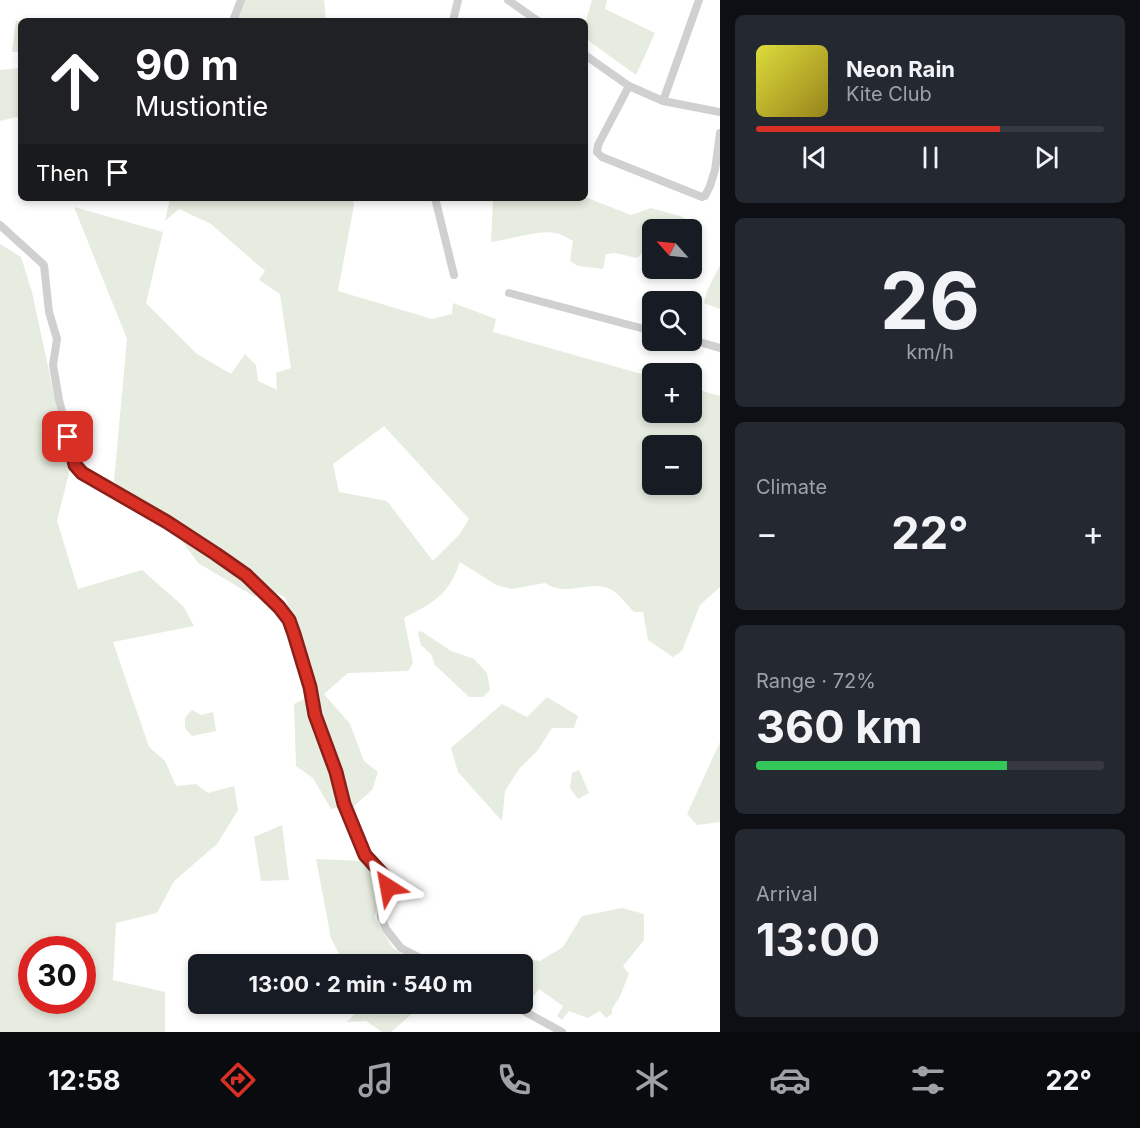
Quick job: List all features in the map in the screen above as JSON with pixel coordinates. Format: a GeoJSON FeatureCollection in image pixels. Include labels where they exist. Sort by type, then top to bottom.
{"type":"FeatureCollection","features":[{"type":"Feature","properties":{"kind":"street"},"geometry":{"type":"LineString","coordinates":[[234,18],[242,0]]}},
{"type":"Feature","properties":{"kind":"street"},"geometry":{"type":"LineString","coordinates":[[454,18],[458,0]]}},
{"type":"Feature","properties":{"kind":"street"},"geometry":{"type":"LineString","coordinates":[[508,0],[534,18]]}},
{"type":"Feature","properties":{"kind":"street"},"geometry":{"type":"LineString","coordinates":[[663,100],[699,0]]}},
{"type":"Feature","properties":{"kind":"street"},"geometry":{"type":"LineString","coordinates":[[588,57],[629,86],[663,100],[720,112]]}},
{"type":"Feature","properties":{"kind":"street"},"geometry":{"type":"LineString","coordinates":[[629,86],[598,145],[597,152],[602,157],[705,196],[710,186],[720,133]]}},
{"type":"Feature","properties":{"kind":"street"},"geometry":{"type":"LineString","coordinates":[[436,201],[454,275]]}},
{"type":"Feature","properties":{"kind":"street"},"geometry":{"type":"LineString","coordinates":[[0,225],[44,265],[49,312],[57,339],[53,365],[75,465],[82,473],[167,522],[231,564],[261,587],[289,620],[310,687],[315,715],[336,772],[344,804],[365,855],[386,878],[388,895],[381,909],[381,917],[386,929],[401,948],[413,954]]}},
{"type":"Feature","properties":{"kind":"street"},"geometry":{"type":"LineString","coordinates":[[509,293],[642,327]]}},
{"type":"Feature","properties":{"kind":"street"},"geometry":{"type":"LineString","coordinates":[[702,343],[720,348]]}},
{"type":"Feature","properties":{"kind":"street"},"geometry":{"type":"LineString","coordinates":[[530,1014],[562,1032]]}},
{"type":"Feature","properties":{"kind":"shaded area"},"geometry":{"type":"Polygon","coordinates":[[[245,0],[324,0],[326,18],[238,18],[245,0]]]}},
{"type":"Feature","properties":{"kind":"shaded area"},"geometry":{"type":"Polygon","coordinates":[[[592,0],[607,0],[605,9],[655,33],[636,75],[588,40],[587,18],[592,0]]]}},
{"type":"Feature","properties":{"kind":"shaded area"},"geometry":{"type":"Polygon","coordinates":[[[16,21],[18,21],[18,52],[12,52],[16,21]]]}},
{"type":"Feature","properties":{"kind":"shaded area"},"geometry":{"type":"Polygon","coordinates":[[[18,68],[18,117],[0,121],[0,70],[18,68]]]}},
{"type":"Feature","properties":{"kind":"shaded area"},"geometry":{"type":"Polygon","coordinates":[[[588,198],[631,215],[651,208],[686,219],[642,219],[642,253],[637,258],[615,253],[606,254],[603,269],[578,266],[570,261],[573,241],[564,236],[549,232],[491,242],[493,201],[588,201],[588,198]]]}},
{"type":"Feature","properties":{"kind":"shaded area"},"geometry":{"type":"Polygon","coordinates":[[[169,201],[353,201],[338,291],[432,319],[452,314],[453,303],[496,319],[493,332],[642,374],[642,423],[702,423],[702,391],[720,396],[720,587],[700,605],[682,651],[673,657],[648,640],[643,612],[634,612],[620,596],[610,589],[594,586],[562,589],[545,583],[512,589],[496,585],[460,562],[450,583],[439,597],[404,618],[413,663],[408,671],[348,673],[324,694],[350,724],[364,761],[378,772],[372,790],[353,807],[331,809],[313,778],[296,766],[294,704],[316,693],[285,597],[261,587],[255,597],[198,563],[180,538],[134,509],[114,481],[127,339],[74,207],[163,232],[146,303],[197,354],[231,374],[245,354],[256,365],[258,381],[277,390],[276,373],[291,368],[280,294],[259,280],[265,271],[211,224],[179,209],[165,221],[169,201]],[[384,426],[333,464],[339,492],[387,501],[433,561],[459,535],[469,519],[384,426]]]}},
{"type":"Feature","properties":{"kind":"shaded area"},"geometry":{"type":"Polygon","coordinates":[[[0,244],[21,257],[32,292],[70,469],[57,521],[78,589],[142,570],[183,606],[194,626],[113,642],[149,747],[165,761],[176,786],[196,784],[208,793],[234,786],[238,810],[217,844],[174,881],[157,913],[116,923],[113,980],[165,992],[165,1032],[0,1032],[0,244]]]}},
{"type":"Feature","properties":{"kind":"shaded area"},"geometry":{"type":"Polygon","coordinates":[[[720,265],[720,309],[704,303],[707,291],[720,265]]]}},
{"type":"Feature","properties":{"kind":"shaded area"},"geometry":{"type":"Polygon","coordinates":[[[421,631],[451,651],[474,659],[487,673],[490,690],[483,697],[469,697],[435,665],[431,654],[421,645],[418,633],[421,631]]]}},
{"type":"Feature","properties":{"kind":"shaded area"},"geometry":{"type":"Polygon","coordinates":[[[547,697],[578,716],[574,728],[552,728],[538,750],[519,769],[505,791],[502,821],[458,772],[451,748],[502,704],[527,717],[547,697]]]}},
{"type":"Feature","properties":{"kind":"shaded area"},"geometry":{"type":"Polygon","coordinates":[[[192,710],[201,715],[213,712],[216,731],[192,736],[185,728],[185,718],[192,710]]]}},
{"type":"Feature","properties":{"kind":"shaded area"},"geometry":{"type":"Polygon","coordinates":[[[720,742],[720,822],[697,825],[687,814],[720,742]]]}},
{"type":"Feature","properties":{"kind":"shaded area"},"geometry":{"type":"Polygon","coordinates":[[[579,770],[589,793],[578,799],[570,788],[572,773],[579,770]]]}},
{"type":"Feature","properties":{"kind":"shaded area"},"geometry":{"type":"Polygon","coordinates":[[[282,825],[289,880],[261,881],[254,837],[282,825]]]}},
{"type":"Feature","properties":{"kind":"shaded area"},"geometry":{"type":"Polygon","coordinates":[[[316,859],[364,861],[380,877],[385,887],[374,917],[393,948],[402,954],[339,954],[331,938],[316,859]]]}},
{"type":"Feature","properties":{"kind":"shaded area"},"geometry":{"type":"Polygon","coordinates":[[[622,908],[644,914],[644,940],[623,966],[629,974],[612,1009],[612,1014],[606,1018],[600,1011],[588,1018],[569,1011],[562,1020],[557,1016],[563,1006],[539,989],[533,997],[533,960],[540,961],[563,947],[582,916],[622,908]]]}},
{"type":"Feature","properties":{"kind":"shaded area"},"geometry":{"type":"Polygon","coordinates":[[[355,1014],[412,1014],[391,1032],[382,1032],[366,1021],[347,1022],[355,1014]]]}},
{"type":"Feature","properties":{"kind":"route"},"geometry":{"type":"LineString","coordinates":[[68,437],[75,465],[82,473],[167,522],[246,575],[261,587],[289,620],[310,687],[315,715],[336,772],[344,804],[365,855],[386,878],[388,887]]}}]}
